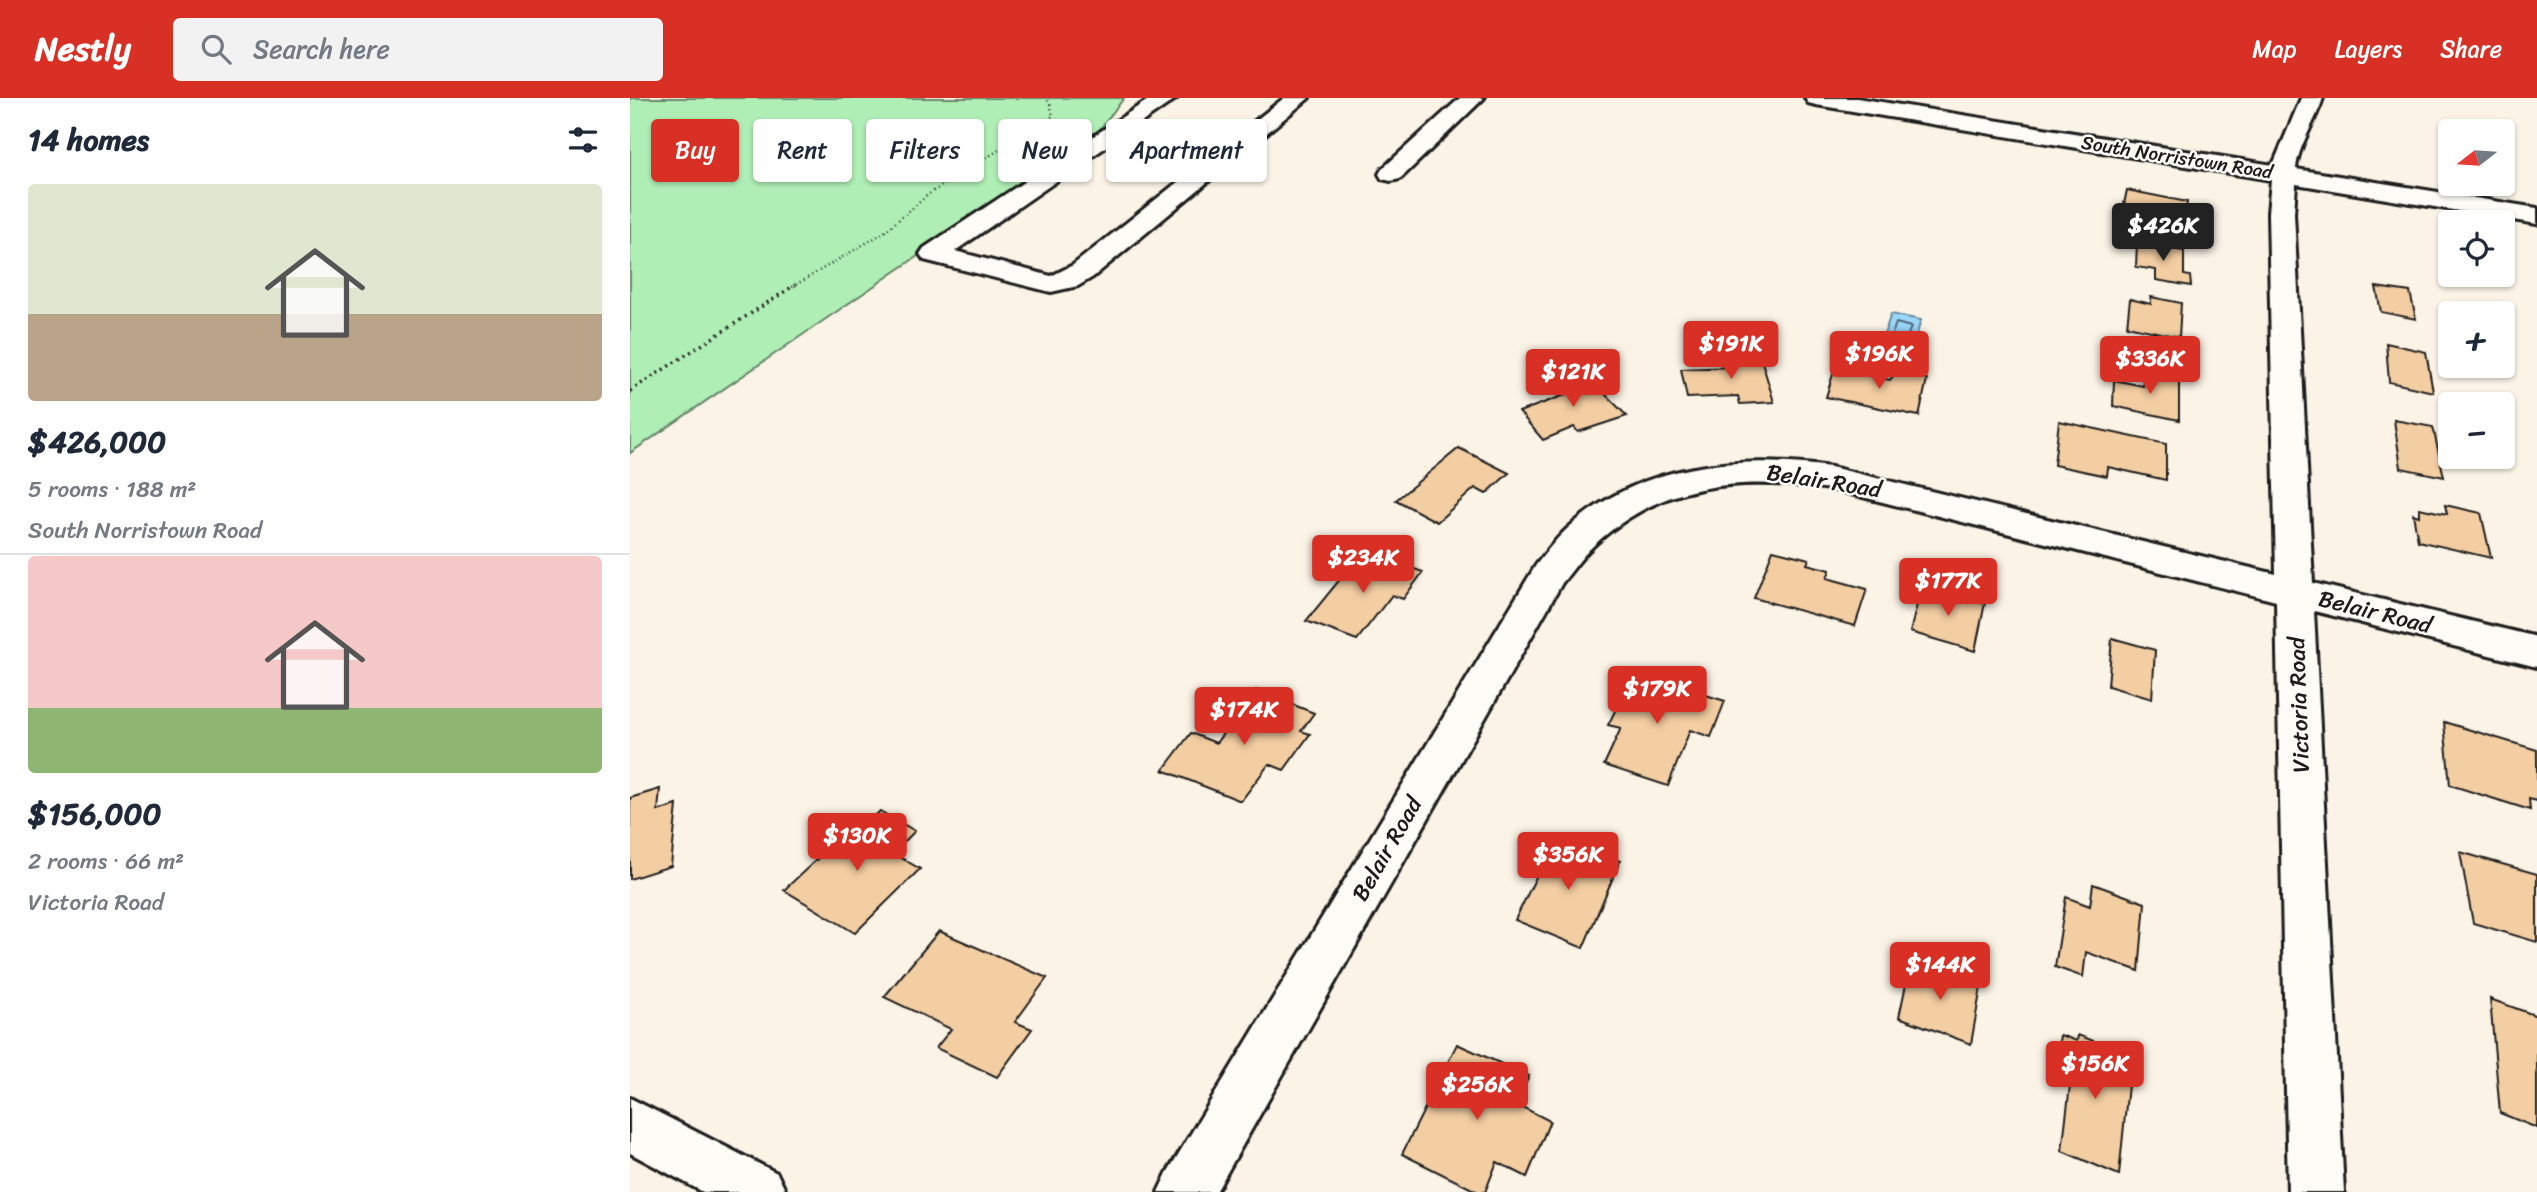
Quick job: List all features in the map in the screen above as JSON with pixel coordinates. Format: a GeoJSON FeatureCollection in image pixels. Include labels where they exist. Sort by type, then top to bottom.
{"type":"FeatureCollection","features":[{"type":"Feature","properties":{"kind":"street"},"geometry":{"type":"LineString","coordinates":[[1166,98],[933,254],[1051,284],[1068,280],[1083,271],[1298,98]]}},
{"type":"Feature","properties":{"kind":"street"},"geometry":{"type":"LineString","coordinates":[[1391,174],[1474,98]]}},
{"type":"Feature","properties":{"kind":"street","name":"South Norristown Road"},"geometry":{"type":"LineString","coordinates":[[1816,98],[2537,216]]}},
{"type":"Feature","properties":{"kind":"street","name":"Victoria Road"},"geometry":{"type":"LineString","coordinates":[[2312,98],[2306,118],[2291,145],[2283,174],[2282,227],[2316,1192]]}},
{"type":"Feature","properties":{"kind":"street","name":"Belair Road"},"geometry":{"type":"LineString","coordinates":[[1186,1192],[1549,574],[1580,537],[1620,507],[1650,492],[1699,475],[1742,469],[1786,470],[1844,481],[2537,652]]}},
{"type":"Feature","properties":{"kind":"street"},"geometry":{"type":"LineString","coordinates":[[630,1124],[758,1192]]}},
{"type":"Feature","properties":{"kind":"path"},"geometry":{"type":"LineString","coordinates":[[630,391],[773,298],[883,233],[929,194],[1053,116],[1050,103],[1045,98]]}},
{"type":"Feature","properties":{"kind":"green space"},"geometry":{"type":"Polygon","coordinates":[[[630,98],[1124,98],[1092,137],[1092,119],[998,119],[998,182],[1026,182],[630,453],[630,98]]]}},
{"type":"Feature","properties":{"kind":"water"},"geometry":{"type":"Polygon","coordinates":[[[1891,314],[1921,320],[1909,360],[1879,349],[1891,314]]]}},
{"type":"Feature","properties":{"kind":"building"},"geometry":{"type":"Polygon","coordinates":[[[2127,190],[2187,202],[2183,225],[2150,219],[2152,210],[2124,204],[2127,190]]]}},
{"type":"Feature","properties":{"kind":"building"},"geometry":{"type":"Polygon","coordinates":[[[2137,243],[2184,251],[2184,275],[2190,276],[2191,286],[2156,280],[2156,270],[2136,267],[2137,243]]]}},
{"type":"Feature","properties":{"kind":"building"},"geometry":{"type":"Polygon","coordinates":[[[2376,287],[2410,292],[2416,319],[2381,312],[2376,287]]]}},
{"type":"Feature","properties":{"kind":"building"},"geometry":{"type":"Polygon","coordinates":[[[2151,297],[2181,303],[2179,337],[2127,326],[2130,299],[2151,304],[2151,297]]]}},
{"type":"Feature","properties":{"kind":"building"},"geometry":{"type":"Polygon","coordinates":[[[2386,343],[2426,352],[2433,392],[2389,382],[2386,343]]]}},
{"type":"Feature","properties":{"kind":"building"},"geometry":{"type":"Polygon","coordinates":[[[1760,355],[1774,402],[1740,404],[1738,396],[1687,398],[1681,369],[1732,367],[1730,357],[1760,355]]]}},
{"type":"Feature","properties":{"kind":"building"},"geometry":{"type":"Polygon","coordinates":[[[1835,368],[1890,380],[1896,372],[1927,379],[1919,416],[1826,397],[1835,368]]]}},
{"type":"Feature","properties":{"kind":"building"},"geometry":{"type":"Polygon","coordinates":[[[2143,371],[2179,378],[2179,420],[2113,406],[2114,380],[2143,386],[2143,371]]]}},
{"type":"Feature","properties":{"kind":"building"},"geometry":{"type":"Polygon","coordinates":[[[1584,373],[1627,416],[1578,432],[1574,427],[1543,440],[1519,412],[1565,395],[1554,384],[1584,373]]]}},
{"type":"Feature","properties":{"kind":"building"},"geometry":{"type":"Polygon","coordinates":[[[2394,420],[2433,427],[2438,450],[2438,469],[2442,469],[2444,477],[2401,468],[2394,420]]]}},
{"type":"Feature","properties":{"kind":"building"},"geometry":{"type":"Polygon","coordinates":[[[2059,421],[2166,444],[2166,480],[2108,467],[2107,476],[2054,465],[2059,421]]]}},
{"type":"Feature","properties":{"kind":"building"},"geometry":{"type":"Polygon","coordinates":[[[1459,448],[1509,473],[1486,494],[1475,488],[1437,522],[1396,500],[1459,448]]]}},
{"type":"Feature","properties":{"kind":"building"},"geometry":{"type":"Polygon","coordinates":[[[2445,505],[2481,513],[2491,558],[2418,541],[2413,514],[2419,516],[2419,508],[2447,514],[2445,505]]]}},
{"type":"Feature","properties":{"kind":"building"},"geometry":{"type":"Polygon","coordinates":[[[1773,550],[1809,559],[1807,564],[1830,570],[1827,578],[1867,589],[1855,626],[1754,598],[1773,550]]]}},
{"type":"Feature","properties":{"kind":"building"},"geometry":{"type":"Polygon","coordinates":[[[1363,551],[1423,572],[1403,599],[1392,595],[1357,640],[1306,621],[1363,551]]]}},
{"type":"Feature","properties":{"kind":"building"},"geometry":{"type":"Polygon","coordinates":[[[1922,585],[1985,603],[1975,651],[1910,632],[1922,585]]]}},
{"type":"Feature","properties":{"kind":"building"},"geometry":{"type":"Polygon","coordinates":[[[2112,638],[2155,650],[2152,699],[2108,686],[2112,638]]]}},
{"type":"Feature","properties":{"kind":"building"},"geometry":{"type":"Polygon","coordinates":[[[1628,671],[1725,701],[1711,737],[1690,730],[1668,786],[1604,765],[1621,728],[1608,725],[1617,707],[1612,706],[1628,671]]]}},
{"type":"Feature","properties":{"kind":"building"},"geometry":{"type":"Polygon","coordinates":[[[1256,690],[1314,713],[1301,731],[1310,734],[1284,770],[1269,764],[1241,801],[1163,770],[1191,733],[1216,743],[1256,690]]]}},
{"type":"Feature","properties":{"kind":"building"},"geometry":{"type":"Polygon","coordinates":[[[2444,722],[2537,750],[2537,801],[2529,799],[2530,810],[2450,785],[2444,722]]]}},
{"type":"Feature","properties":{"kind":"building"},"geometry":{"type":"Polygon","coordinates":[[[660,789],[658,811],[677,805],[671,866],[630,879],[630,798],[660,789]]]}},
{"type":"Feature","properties":{"kind":"building"},"geometry":{"type":"Polygon","coordinates":[[[880,811],[915,831],[893,853],[920,869],[855,933],[784,890],[849,829],[857,834],[880,811]]]}},
{"type":"Feature","properties":{"kind":"building"},"geometry":{"type":"Polygon","coordinates":[[[1556,836],[1620,861],[1583,948],[1515,920],[1556,836]]]}},
{"type":"Feature","properties":{"kind":"building"},"geometry":{"type":"Polygon","coordinates":[[[2460,852],[2537,874],[2537,942],[2473,923],[2460,852]]]}},
{"type":"Feature","properties":{"kind":"building"},"geometry":{"type":"Polygon","coordinates":[[[2093,884],[2145,903],[2139,971],[2086,952],[2083,977],[2055,967],[2066,897],[2090,906],[2093,884]]]}},
{"type":"Feature","properties":{"kind":"building"},"geometry":{"type":"Polygon","coordinates":[[[939,931],[1047,978],[1015,1022],[1032,1029],[997,1077],[936,1048],[951,1029],[884,997],[939,931]]]}},
{"type":"Feature","properties":{"kind":"building"},"geometry":{"type":"Polygon","coordinates":[[[1911,961],[1981,987],[1971,1044],[1899,1017],[1911,961]]]}},
{"type":"Feature","properties":{"kind":"building"},"geometry":{"type":"Polygon","coordinates":[[[2490,999],[2537,1016],[2537,1128],[2500,1113],[2490,999]]]}},
{"type":"Feature","properties":{"kind":"building"},"geometry":{"type":"Polygon","coordinates":[[[2060,1035],[2077,1041],[2078,1035],[2131,1055],[2119,1175],[2062,1151],[2072,1069],[2056,1063],[2060,1035]]]}},
{"type":"Feature","properties":{"kind":"building"},"geometry":{"type":"Polygon","coordinates":[[[1457,1044],[1529,1076],[1516,1104],[1550,1121],[1527,1177],[1497,1162],[1485,1192],[1478,1192],[1402,1154],[1457,1044]]]}}]}
